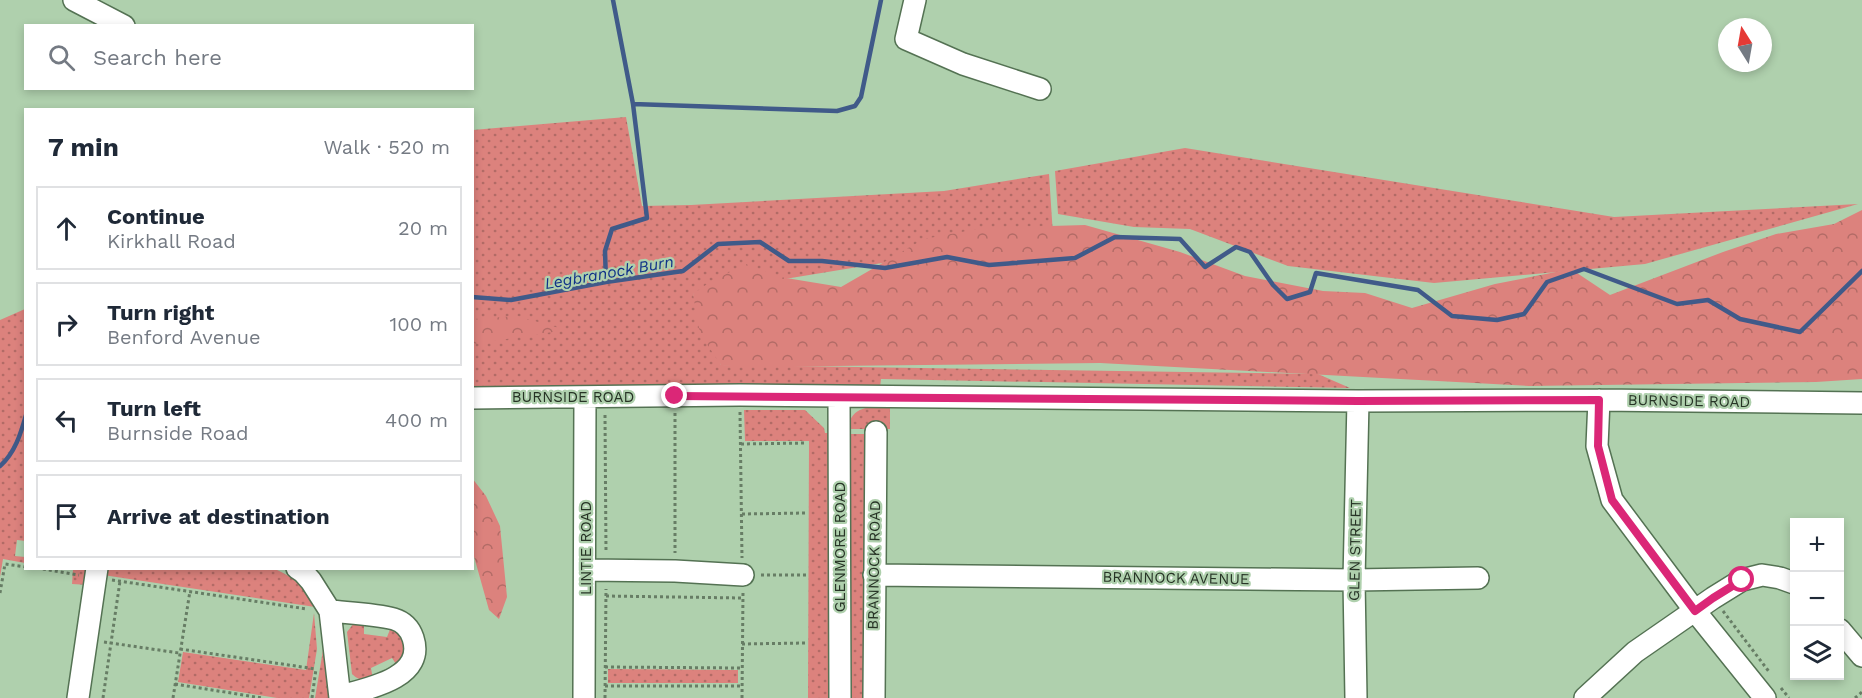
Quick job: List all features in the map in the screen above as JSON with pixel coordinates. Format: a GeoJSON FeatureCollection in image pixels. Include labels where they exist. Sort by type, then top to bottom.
{"type":"FeatureCollection","features":[{"type":"Feature","properties":{"kind":"street"},"geometry":{"type":"LineString","coordinates":[[74,0],[120,24]]}},
{"type":"Feature","properties":{"kind":"street"},"geometry":{"type":"LineString","coordinates":[[915,0],[906,39],[963,64],[1040,89]]}},
{"type":"Feature","properties":{"kind":"street","name":"BURNSIDE ROAD"},"geometry":{"type":"LineString","coordinates":[[474,398],[740,395],[1862,403]]}},
{"type":"Feature","properties":{"kind":"street","name":"LINTIE ROAD"},"geometry":{"type":"LineString","coordinates":[[584,698],[596,570],[595,397]]}},
{"type":"Feature","properties":{"kind":"street","name":"GLENMORE ROAD"},"geometry":{"type":"LineString","coordinates":[[839,397],[840,698]]}},
{"type":"Feature","properties":{"kind":"street"},"geometry":{"type":"LineString","coordinates":[[1599,400],[1598,446],[1612,500],[1695,611],[1766,698]]}},
{"type":"Feature","properties":{"kind":"street","name":"GLEN STREET"},"geometry":{"type":"LineString","coordinates":[[1356,698],[1354,580],[1358,401]]}},
{"type":"Feature","properties":{"kind":"street","name":"BRANNOCK ROAD"},"geometry":{"type":"LineString","coordinates":[[873,698],[876,432]]}},
{"type":"Feature","properties":{"kind":"street"},"geometry":{"type":"LineString","coordinates":[[300,570],[311,581],[330,611],[340,697],[375,686],[404,672],[411,664],[415,655],[415,643],[412,633],[405,625],[395,619],[330,611]]}},
{"type":"Feature","properties":{"kind":"street"},"geometry":{"type":"LineString","coordinates":[[596,570],[743,575]]}},
{"type":"Feature","properties":{"kind":"street"},"geometry":{"type":"LineString","coordinates":[[78,698],[96,573]]}},
{"type":"Feature","properties":{"kind":"street","name":"BRANNOCK AVENUE"},"geometry":{"type":"LineString","coordinates":[[874,575],[1354,580],[1478,578]]}},
{"type":"Feature","properties":{"kind":"street"},"geometry":{"type":"LineString","coordinates":[[1585,698],[1635,652],[1742,580],[1762,575],[1790,582]]}},
{"type":"Feature","properties":{"kind":"street"},"geometry":{"type":"LineString","coordinates":[[1844,636],[1862,656]]}},
{"type":"Feature","properties":{"kind":"path"},"geometry":{"type":"LineString","coordinates":[[740,395],[743,575],[742,698]]}},
{"type":"Feature","properties":{"kind":"path"},"geometry":{"type":"LineString","coordinates":[[675,396],[675,571]]}},
{"type":"Feature","properties":{"kind":"path"},"geometry":{"type":"LineString","coordinates":[[595,397],[596,570],[606,596],[605,698]]}},
{"type":"Feature","properties":{"kind":"path"},"geometry":{"type":"LineString","coordinates":[[741,444],[807,443]]}},
{"type":"Feature","properties":{"kind":"path"},"geometry":{"type":"LineString","coordinates":[[742,514],[807,513]]}},
{"type":"Feature","properties":{"kind":"path"},"geometry":{"type":"LineString","coordinates":[[0,592],[5,564],[24,567]]}},
{"type":"Feature","properties":{"kind":"path"},"geometry":{"type":"LineString","coordinates":[[61,570],[96,573],[120,581],[330,611]]}},
{"type":"Feature","properties":{"kind":"path"},"geometry":{"type":"LineString","coordinates":[[743,575],[807,575]]}},
{"type":"Feature","properties":{"kind":"path"},"geometry":{"type":"LineString","coordinates":[[103,698],[120,581]]}},
{"type":"Feature","properties":{"kind":"path"},"geometry":{"type":"LineString","coordinates":[[173,698],[190,591]]}},
{"type":"Feature","properties":{"kind":"path"},"geometry":{"type":"LineString","coordinates":[[606,596],[743,598]]}},
{"type":"Feature","properties":{"kind":"path"},"geometry":{"type":"LineString","coordinates":[[1713,598],[1789,698]]}},
{"type":"Feature","properties":{"kind":"path"},"geometry":{"type":"LineString","coordinates":[[87,639],[316,669]]}},
{"type":"Feature","properties":{"kind":"path"},"geometry":{"type":"LineString","coordinates":[[742,644],[806,643]]}},
{"type":"Feature","properties":{"kind":"path"},"geometry":{"type":"LineString","coordinates":[[605,667],[742,668]]}},
{"type":"Feature","properties":{"kind":"path"},"geometry":{"type":"LineString","coordinates":[[175,684],[262,698]]}},
{"type":"Feature","properties":{"kind":"path"},"geometry":{"type":"LineString","coordinates":[[605,686],[742,686]]}},
{"type":"Feature","properties":{"kind":"path"},"geometry":{"type":"LineString","coordinates":[[1855,698],[1862,692]]}},
{"type":"Feature","properties":{"kind":"green space"},"geometry":{"type":"Polygon","coordinates":[[[626,117],[642,206],[944,191],[1049,174],[1053,235],[693,294],[721,365],[1318,374],[1350,388],[881,379],[880,388],[474,386],[474,130],[626,117]]]}},
{"type":"Feature","properties":{"kind":"green space"},"geometry":{"type":"Polygon","coordinates":[[[1185,148],[1614,217],[1858,204],[1645,264],[1434,283],[1288,266],[1190,229],[1134,227],[1058,214],[1055,171],[1185,148]]]}},
{"type":"Feature","properties":{"kind":"green space"},"geometry":{"type":"Polygon","coordinates":[[[1862,210],[1862,379],[1816,382],[1529,386],[1100,363],[742,367],[721,365],[700,334],[693,294],[710,282],[746,264],[780,277],[841,287],[924,239],[983,228],[1085,225],[1180,252],[1245,276],[1323,291],[1365,293],[1412,308],[1495,284],[1571,269],[1610,295],[1776,234],[1834,224],[1862,210]]]}},
{"type":"Feature","properties":{"kind":"green space"},"geometry":{"type":"Polygon","coordinates":[[[24,309],[24,541],[17,540],[15,556],[24,557],[24,563],[3,559],[0,577],[0,320],[24,309]]]}},
{"type":"Feature","properties":{"kind":"green space"},"geometry":{"type":"Polygon","coordinates":[[[517,316],[566,330],[474,344],[474,319],[517,316]]]}},
{"type":"Feature","properties":{"kind":"green space"},"geometry":{"type":"Polygon","coordinates":[[[890,406],[890,429],[848,429],[857,411],[869,407],[890,406]]]}},
{"type":"Feature","properties":{"kind":"green space"},"geometry":{"type":"Polygon","coordinates":[[[744,410],[805,410],[824,428],[825,433],[830,433],[832,698],[808,698],[809,441],[745,441],[744,410]]]}},
{"type":"Feature","properties":{"kind":"green space"},"geometry":{"type":"Polygon","coordinates":[[[848,434],[866,434],[866,698],[850,698],[848,434]]]}},
{"type":"Feature","properties":{"kind":"green space"},"geometry":{"type":"Polygon","coordinates":[[[474,481],[486,496],[500,526],[507,597],[499,619],[489,610],[474,557],[474,481]]]}},
{"type":"Feature","properties":{"kind":"green space"},"geometry":{"type":"Polygon","coordinates":[[[73,570],[88,570],[89,585],[72,584],[73,570]]]}},
{"type":"Feature","properties":{"kind":"green space"},"geometry":{"type":"Polygon","coordinates":[[[107,570],[277,570],[299,584],[315,607],[103,575],[107,570]]]}},
{"type":"Feature","properties":{"kind":"green space"},"geometry":{"type":"Polygon","coordinates":[[[314,613],[317,649],[309,698],[277,698],[178,682],[183,652],[306,670],[314,613]]]}},
{"type":"Feature","properties":{"kind":"green space"},"geometry":{"type":"Polygon","coordinates":[[[320,616],[330,698],[315,698],[323,650],[320,616]]]}},
{"type":"Feature","properties":{"kind":"green space"},"geometry":{"type":"Polygon","coordinates":[[[364,621],[364,634],[387,637],[391,627],[397,629],[408,643],[398,667],[392,658],[371,668],[373,680],[370,681],[364,681],[352,674],[347,632],[354,623],[364,621]]]}},
{"type":"Feature","properties":{"kind":"green space"},"geometry":{"type":"Polygon","coordinates":[[[608,669],[738,670],[738,683],[608,683],[608,669]]]}},
{"type":"Feature","properties":{"kind":"waterway"},"geometry":{"type":"LineString","coordinates":[[606,282],[605,251],[612,229],[647,218],[633,104],[613,0]]}},
{"type":"Feature","properties":{"kind":"waterway"},"geometry":{"type":"LineString","coordinates":[[633,104],[837,111],[855,106],[861,97],[881,0]]}},
{"type":"Feature","properties":{"kind":"waterway","name":"Legbranock Burn"},"geometry":{"type":"LineString","coordinates":[[474,297],[511,300],[606,282],[683,271],[718,244],[760,242],[789,261],[822,261],[885,268],[947,257],[989,265],[1075,258],[1115,237],[1180,239],[1205,267],[1236,247],[1250,252],[1273,285],[1287,299],[1310,292],[1316,273],[1418,290],[1452,316],[1497,320],[1524,314],[1547,282],[1584,269],[1677,304],[1708,300],[1740,319],[1800,332],[1862,271]]}},
{"type":"Feature","properties":{"kind":"waterway","name":"Legbranock Burn"},"geometry":{"type":"LineString","coordinates":[[0,466],[14,449],[24,422]]}},
{"type":"Feature","properties":{"kind":"route"},"geometry":{"type":"LineString","coordinates":[[675,396],[1358,401],[1599,400],[1598,446],[1612,500],[1695,611],[1742,580]]}}]}
